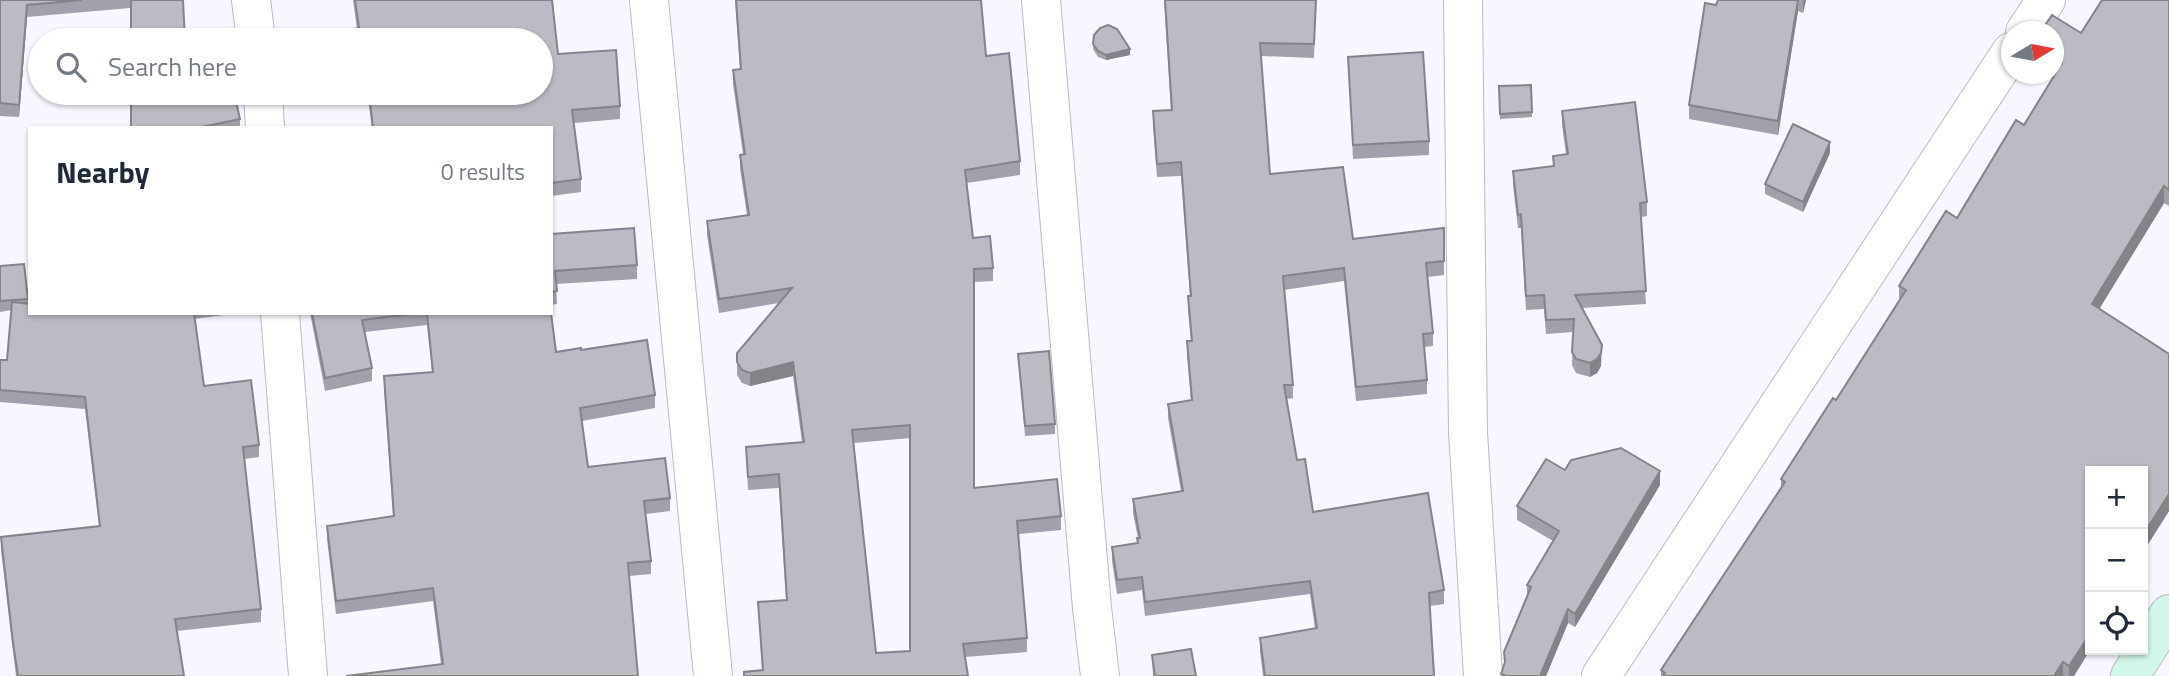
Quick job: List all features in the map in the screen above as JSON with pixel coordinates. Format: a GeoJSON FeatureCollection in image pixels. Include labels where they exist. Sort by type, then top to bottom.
{"type":"FeatureCollection","features":[{"type":"Feature","properties":{"kind":"street"},"geometry":{"type":"LineString","coordinates":[[251,0],[254,28]]}},
{"type":"Feature","properties":{"kind":"street"},"geometry":{"type":"LineString","coordinates":[[649,0],[713,676]]}},
{"type":"Feature","properties":{"kind":"street"},"geometry":{"type":"LineString","coordinates":[[1041,0],[1088,567],[1100,676]]}},
{"type":"Feature","properties":{"kind":"street"},"geometry":{"type":"LineString","coordinates":[[1463,0],[1468,432],[1483,676]]}},
{"type":"Feature","properties":{"kind":"street"},"geometry":{"type":"LineString","coordinates":[[2032,21],[2046,0]]}},
{"type":"Feature","properties":{"kind":"street"},"geometry":{"type":"LineString","coordinates":[[1601,676],[2001,67]]}},
{"type":"Feature","properties":{"kind":"street"},"geometry":{"type":"LineString","coordinates":[[264,105],[265,126]]}},
{"type":"Feature","properties":{"kind":"street"},"geometry":{"type":"LineString","coordinates":[[280,315],[308,676]]}},
{"type":"Feature","properties":{"kind":"street"},"geometry":{"type":"LineString","coordinates":[[2130,676],[2169,614]]}},
{"type":"Feature","properties":{"kind":"building"},"geometry":{"type":"Polygon","coordinates":[[[0,0],[82,0],[27,5],[19,105],[0,103],[0,0]]]}},
{"type":"Feature","properties":{"kind":"building"},"geometry":{"type":"Polygon","coordinates":[[[131,0],[183,0],[184,28],[131,28],[131,0]]]}},
{"type":"Feature","properties":{"kind":"building"},"geometry":{"type":"Polygon","coordinates":[[[355,0],[552,0],[558,54],[616,50],[620,106],[572,110],[581,179],[553,183],[553,126],[373,126],[370,105],[553,105],[553,28],[359,28],[355,0]]]}},
{"type":"Feature","properties":{"kind":"building"},"geometry":{"type":"Polygon","coordinates":[[[736,0],[981,0],[986,56],[1009,53],[1020,161],[965,170],[973,238],[990,236],[993,268],[974,269],[974,488],[1057,479],[1061,516],[1017,521],[1027,638],[963,644],[968,676],[744,676],[744,672],[763,670],[758,602],[787,600],[779,474],[748,477],[746,447],[804,442],[793,362],[750,373],[742,370],[737,362],[737,353],[792,288],[719,299],[707,221],[749,215],[740,155],[745,154],[733,70],[741,69],[736,0]],[[910,425],[852,430],[876,653],[910,651],[910,425]]]}},
{"type":"Feature","properties":{"kind":"building"},"geometry":{"type":"Polygon","coordinates":[[[1165,0],[1316,0],[1314,44],[1260,43],[1270,174],[1343,167],[1353,239],[1444,228],[1444,261],[1426,263],[1433,333],[1423,334],[1427,380],[1356,387],[1344,268],[1283,276],[1293,385],[1284,385],[1297,460],[1305,459],[1313,512],[1428,493],[1444,590],[1429,593],[1434,676],[1265,676],[1260,638],[1317,628],[1310,581],[1145,602],[1142,577],[1117,580],[1112,547],[1138,543],[1137,538],[1140,538],[1133,499],[1183,491],[1168,404],[1192,400],[1187,341],[1192,341],[1188,296],[1191,296],[1181,162],[1157,164],[1153,111],[1172,110],[1165,0]]]}},
{"type":"Feature","properties":{"kind":"building"},"geometry":{"type":"Polygon","coordinates":[[[1718,0],[1798,0],[1778,121],[1689,105],[1705,3],[1716,5],[1718,0]]]}},
{"type":"Feature","properties":{"kind":"building"},"geometry":{"type":"Polygon","coordinates":[[[2102,0],[2169,0],[2169,190],[2164,186],[2092,304],[2169,354],[2169,494],[2148,527],[2148,466],[2085,466],[2085,642],[2069,666],[2063,662],[2054,676],[1663,676],[1665,673],[1661,670],[1785,482],[1781,479],[1833,398],[1836,400],[1906,290],[1899,286],[1946,211],[1957,218],[2016,120],[2024,125],[2049,84],[2064,84],[2064,22],[2081,33],[2102,0]]]}},
{"type":"Feature","properties":{"kind":"building"},"geometry":{"type":"Polygon","coordinates":[[[2052,15],[2062,21],[2048,21],[2052,15]]]}},
{"type":"Feature","properties":{"kind":"building"},"geometry":{"type":"Polygon","coordinates":[[[1108,25],[1117,29],[1130,49],[1106,55],[1098,51],[1093,44],[1094,35],[1100,28],[1108,25]]]}},
{"type":"Feature","properties":{"kind":"building"},"geometry":{"type":"Polygon","coordinates":[[[1423,52],[1429,141],[1353,145],[1348,57],[1423,52]]]}},
{"type":"Feature","properties":{"kind":"building"},"geometry":{"type":"Polygon","coordinates":[[[1531,85],[1532,112],[1500,114],[1499,86],[1531,85]]]}},
{"type":"Feature","properties":{"kind":"building"},"geometry":{"type":"Polygon","coordinates":[[[1635,102],[1647,202],[1640,203],[1646,291],[1575,295],[1602,345],[1597,359],[1590,363],[1576,359],[1572,352],[1574,319],[1546,320],[1544,295],[1526,296],[1521,214],[1518,215],[1513,171],[1554,166],[1553,156],[1568,154],[1562,111],[1635,102]]]}},
{"type":"Feature","properties":{"kind":"building"},"geometry":{"type":"Polygon","coordinates":[[[131,105],[237,105],[240,119],[207,126],[131,126],[131,105]]]}},
{"type":"Feature","properties":{"kind":"building"},"geometry":{"type":"Polygon","coordinates":[[[1793,124],[1830,142],[1803,202],[1765,184],[1793,124]]]}},
{"type":"Feature","properties":{"kind":"building"},"geometry":{"type":"Polygon","coordinates":[[[634,228],[637,265],[555,271],[557,291],[553,292],[553,234],[634,228]]]}},
{"type":"Feature","properties":{"kind":"building"},"geometry":{"type":"Polygon","coordinates":[[[24,264],[28,299],[0,301],[0,266],[24,264]]]}},
{"type":"Feature","properties":{"kind":"building"},"geometry":{"type":"Polygon","coordinates":[[[12,302],[28,304],[28,315],[194,315],[204,386],[251,380],[259,445],[243,447],[261,609],[175,619],[184,676],[18,676],[1,537],[100,526],[85,397],[0,390],[0,360],[7,360],[12,302]]]}},
{"type":"Feature","properties":{"kind":"building"},"geometry":{"type":"Polygon","coordinates":[[[312,315],[402,315],[362,320],[372,368],[325,378],[312,315]]]}},
{"type":"Feature","properties":{"kind":"building"},"geometry":{"type":"Polygon","coordinates":[[[427,315],[551,315],[556,352],[647,340],[655,395],[580,408],[588,467],[665,458],[670,498],[644,501],[651,561],[628,563],[638,676],[346,676],[443,664],[433,588],[336,601],[327,526],[394,516],[384,376],[433,372],[427,315]]]}},
{"type":"Feature","properties":{"kind":"building"},"geometry":{"type":"Polygon","coordinates":[[[1049,351],[1055,424],[1025,426],[1018,354],[1049,351]]]}},
{"type":"Feature","properties":{"kind":"building"},"geometry":{"type":"Polygon","coordinates":[[[1621,448],[1660,471],[1575,614],[1568,609],[1540,676],[1501,674],[1505,662],[1504,652],[1531,587],[1527,585],[1559,531],[1517,506],[1546,459],[1565,470],[1571,460],[1621,448]]]}},
{"type":"Feature","properties":{"kind":"building"},"geometry":{"type":"Polygon","coordinates":[[[1191,649],[1196,676],[1155,676],[1152,655],[1191,649]]]}}]}
